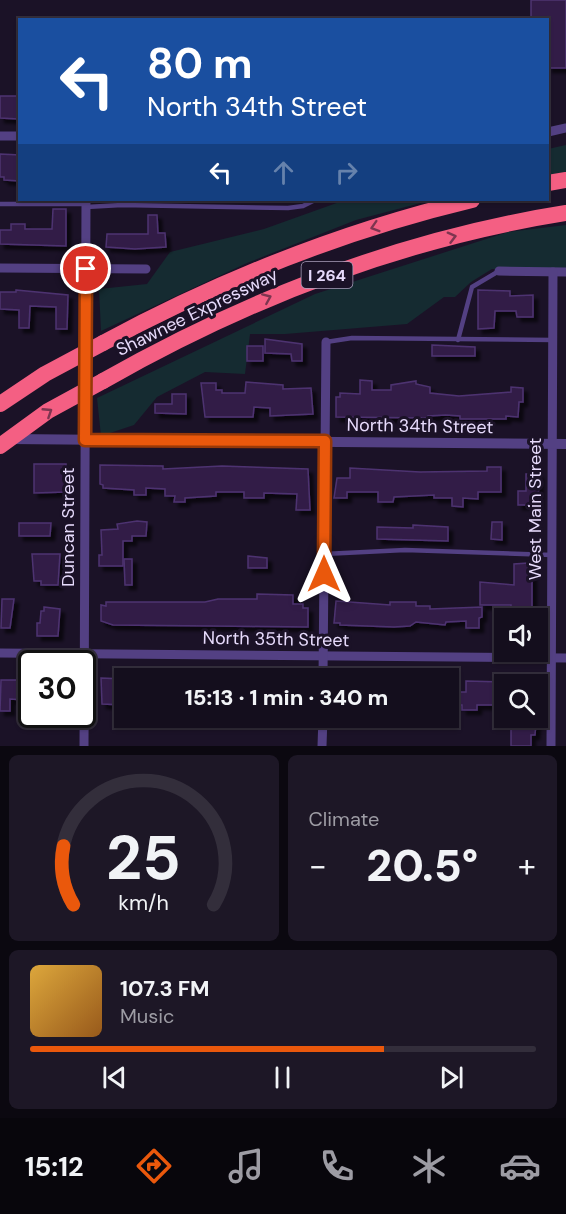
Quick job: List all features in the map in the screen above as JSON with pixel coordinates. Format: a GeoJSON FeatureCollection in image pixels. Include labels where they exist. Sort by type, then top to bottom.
{"type":"FeatureCollection","features":[{"type":"Feature","properties":{"kind":"highway"},"geometry":{"type":"LineString","coordinates":[[549,183],[566,180]]}},
{"type":"Feature","properties":{"kind":"highway","name":"Shawnee Expressway"},"geometry":{"type":"LineString","coordinates":[[0,404],[45,374],[222,284],[368,228],[467,201]]}},
{"type":"Feature","properties":{"kind":"highway","name":"Shawnee Expressway"},"geometry":{"type":"LineString","coordinates":[[0,446],[48,411],[173,341],[236,311],[346,268],[476,231],[566,213]]}},
{"type":"Feature","properties":{"kind":"street"},"geometry":{"type":"LineString","coordinates":[[549,132],[566,128]]}},
{"type":"Feature","properties":{"kind":"street"},"geometry":{"type":"LineString","coordinates":[[0,136],[18,136]]}},
{"type":"Feature","properties":{"kind":"street","name":"Duncan Street"},"geometry":{"type":"LineString","coordinates":[[84,650],[86,204]]}},
{"type":"Feature","properties":{"kind":"street"},"geometry":{"type":"LineString","coordinates":[[0,268],[146,269]]}},
{"type":"Feature","properties":{"kind":"street"},"geometry":{"type":"LineString","coordinates":[[499,272],[566,272]]}},
{"type":"Feature","properties":{"kind":"street","name":"West Main Street"},"geometry":{"type":"LineString","coordinates":[[551,746],[553,272]]}},
{"type":"Feature","properties":{"kind":"street"},"geometry":{"type":"LineString","coordinates":[[323,668],[326,342]]}},
{"type":"Feature","properties":{"kind":"street","name":"North 34th Street"},"geometry":{"type":"LineString","coordinates":[[0,439],[566,444]]}},
{"type":"Feature","properties":{"kind":"street","name":"North 35th Street"},"geometry":{"type":"LineString","coordinates":[[0,653],[18,653]]}},
{"type":"Feature","properties":{"kind":"street","name":"North 35th Street"},"geometry":{"type":"LineString","coordinates":[[96,653],[566,658]]}},
{"type":"Feature","properties":{"kind":"street","name":"Duncan Street"},"geometry":{"type":"LineString","coordinates":[[84,728],[84,746]]}},
{"type":"Feature","properties":{"kind":"street"},"geometry":{"type":"LineString","coordinates":[[322,746],[323,728]]}},
{"type":"Feature","properties":{"kind":"lane"},"geometry":{"type":"LineString","coordinates":[[0,204],[288,208],[303,206],[313,201]]}},
{"type":"Feature","properties":{"kind":"lane"},"geometry":{"type":"LineString","coordinates":[[458,340],[472,287],[499,272]]}},
{"type":"Feature","properties":{"kind":"lane"},"geometry":{"type":"LineString","coordinates":[[326,342],[352,338],[552,340]]}},
{"type":"Feature","properties":{"kind":"lane"},"geometry":{"type":"LineString","coordinates":[[324,554],[405,550],[552,555]]}},
{"type":"Feature","properties":{"kind":"green space"},"geometry":{"type":"Polygon","coordinates":[[[566,145],[566,172],[549,175],[549,149],[566,145]]]}},
{"type":"Feature","properties":{"kind":"green space"},"geometry":{"type":"Polygon","coordinates":[[[342,201],[428,201],[356,220],[247,263],[101,331],[99,289],[147,284],[170,252],[264,229],[342,201]]]}},
{"type":"Feature","properties":{"kind":"green space"},"geometry":{"type":"Polygon","coordinates":[[[566,225],[566,268],[492,269],[471,282],[455,297],[444,297],[407,324],[285,334],[250,334],[245,374],[205,372],[157,397],[134,425],[101,436],[97,398],[315,294],[508,232],[566,225]]]}},
{"type":"Feature","properties":{"kind":"building"},"geometry":{"type":"Polygon","coordinates":[[[531,0],[566,0],[566,68],[549,68],[549,18],[531,18],[531,0]]]}},
{"type":"Feature","properties":{"kind":"building"},"geometry":{"type":"Polygon","coordinates":[[[0,96],[18,96],[18,119],[0,118],[0,96]]]}},
{"type":"Feature","properties":{"kind":"building"},"geometry":{"type":"Polygon","coordinates":[[[0,154],[18,155],[18,181],[4,180],[4,177],[0,177],[0,154]]]}},
{"type":"Feature","properties":{"kind":"building"},"geometry":{"type":"Polygon","coordinates":[[[53,209],[66,209],[66,246],[0,244],[0,230],[11,230],[11,224],[25,224],[25,229],[52,229],[53,209]]]}},
{"type":"Feature","properties":{"kind":"building"},"geometry":{"type":"Polygon","coordinates":[[[148,215],[157,215],[158,233],[165,233],[166,247],[135,249],[106,247],[107,234],[148,234],[148,215]]]}},
{"type":"Feature","properties":{"kind":"building"},"geometry":{"type":"Polygon","coordinates":[[[16,290],[68,295],[67,329],[56,329],[56,307],[30,306],[29,328],[19,328],[19,310],[0,309],[0,292],[16,292],[16,290]]]}},
{"type":"Feature","properties":{"kind":"building"},"geometry":{"type":"Polygon","coordinates":[[[478,290],[510,291],[510,296],[533,295],[533,317],[517,317],[516,311],[495,311],[494,328],[478,329],[478,290]]]}},
{"type":"Feature","properties":{"kind":"building"},"geometry":{"type":"Polygon","coordinates":[[[265,339],[302,344],[302,361],[292,361],[291,354],[265,353],[265,339]]]}},
{"type":"Feature","properties":{"kind":"building"},"geometry":{"type":"Polygon","coordinates":[[[432,345],[475,347],[475,356],[432,356],[432,345]]]}},
{"type":"Feature","properties":{"kind":"building"},"geometry":{"type":"Polygon","coordinates":[[[247,346],[263,346],[263,361],[247,361],[247,346]]]}},
{"type":"Feature","properties":{"kind":"building"},"geometry":{"type":"Polygon","coordinates":[[[360,380],[372,381],[372,390],[391,390],[391,385],[416,381],[416,384],[430,387],[430,393],[459,396],[511,392],[511,387],[523,388],[523,402],[519,402],[518,417],[506,416],[506,419],[460,419],[460,416],[446,415],[428,416],[428,418],[336,417],[336,397],[340,397],[340,393],[360,394],[360,380]]]}},
{"type":"Feature","properties":{"kind":"building"},"geometry":{"type":"Polygon","coordinates":[[[246,382],[283,385],[283,389],[311,388],[313,414],[270,416],[270,408],[254,407],[253,417],[205,417],[201,383],[216,383],[216,390],[222,390],[222,393],[245,393],[246,382]]]}},
{"type":"Feature","properties":{"kind":"building"},"geometry":{"type":"Polygon","coordinates":[[[172,394],[186,394],[186,414],[155,413],[155,404],[172,404],[172,394]]]}},
{"type":"Feature","properties":{"kind":"building"},"geometry":{"type":"Polygon","coordinates":[[[34,464],[66,464],[66,492],[34,493],[34,464]]]}},
{"type":"Feature","properties":{"kind":"building"},"geometry":{"type":"Polygon","coordinates":[[[100,465],[163,466],[163,469],[222,466],[308,469],[310,510],[296,510],[297,494],[264,493],[264,498],[244,498],[244,492],[216,492],[216,496],[185,498],[185,502],[174,502],[175,496],[165,496],[165,489],[146,488],[146,495],[134,495],[134,490],[103,488],[100,484],[100,465]]]}},
{"type":"Feature","properties":{"kind":"building"},"geometry":{"type":"Polygon","coordinates":[[[487,467],[501,467],[501,492],[478,492],[478,499],[463,498],[463,507],[452,506],[452,498],[434,498],[434,495],[394,497],[393,502],[378,502],[378,492],[347,492],[347,498],[334,498],[337,478],[350,478],[350,468],[420,472],[487,471],[487,467]]]}},
{"type":"Feature","properties":{"kind":"building"},"geometry":{"type":"Polygon","coordinates":[[[526,474],[539,474],[538,505],[518,505],[518,491],[526,491],[526,474]]]}},
{"type":"Feature","properties":{"kind":"building"},"geometry":{"type":"Polygon","coordinates":[[[147,522],[146,536],[132,536],[132,541],[123,541],[123,566],[99,566],[99,555],[102,555],[101,530],[118,529],[117,524],[147,522]]]}},
{"type":"Feature","properties":{"kind":"building"},"geometry":{"type":"Polygon","coordinates":[[[492,522],[502,522],[502,540],[491,539],[492,522]]]}},
{"type":"Feature","properties":{"kind":"building"},"geometry":{"type":"Polygon","coordinates":[[[19,523],[51,523],[50,536],[19,536],[19,523]]]}},
{"type":"Feature","properties":{"kind":"building"},"geometry":{"type":"Polygon","coordinates":[[[413,525],[448,527],[448,541],[377,539],[377,527],[413,528],[413,525]]]}},
{"type":"Feature","properties":{"kind":"building"},"geometry":{"type":"Polygon","coordinates":[[[32,554],[60,554],[58,585],[41,585],[41,581],[34,581],[32,554]]]}},
{"type":"Feature","properties":{"kind":"building"},"geometry":{"type":"Polygon","coordinates":[[[248,556],[267,558],[267,568],[248,568],[248,556]]]}},
{"type":"Feature","properties":{"kind":"building"},"geometry":{"type":"Polygon","coordinates":[[[124,559],[132,559],[132,585],[125,585],[124,559]]]}},
{"type":"Feature","properties":{"kind":"building"},"geometry":{"type":"Polygon","coordinates":[[[528,563],[532,566],[532,608],[480,605],[480,582],[514,585],[514,564],[528,563]]]}},
{"type":"Feature","properties":{"kind":"building"},"geometry":{"type":"Polygon","coordinates":[[[257,594],[293,595],[293,604],[303,604],[303,608],[308,608],[308,627],[113,625],[101,621],[101,605],[106,606],[106,602],[205,602],[218,599],[257,599],[257,594]]]}},
{"type":"Feature","properties":{"kind":"building"},"geometry":{"type":"Polygon","coordinates":[[[2,599],[14,599],[10,628],[1,628],[2,599]]]}},
{"type":"Feature","properties":{"kind":"building"},"geometry":{"type":"Polygon","coordinates":[[[336,601],[390,605],[390,602],[416,602],[416,606],[430,606],[430,609],[482,607],[482,617],[479,618],[479,628],[466,628],[466,621],[446,622],[445,625],[416,622],[410,626],[394,627],[340,625],[340,623],[334,623],[336,601]]]}},
{"type":"Feature","properties":{"kind":"building"},"geometry":{"type":"Polygon","coordinates":[[[44,607],[60,609],[58,636],[37,636],[37,623],[40,623],[41,611],[44,611],[44,607]]]}},
{"type":"Feature","properties":{"kind":"building"},"geometry":{"type":"Polygon","coordinates":[[[101,678],[114,679],[114,705],[102,704],[101,678]]]}},
{"type":"Feature","properties":{"kind":"building"},"geometry":{"type":"Polygon","coordinates":[[[1,680],[18,680],[18,700],[10,699],[10,711],[0,711],[1,680]]]}},
{"type":"Feature","properties":{"kind":"building"},"geometry":{"type":"Polygon","coordinates":[[[466,681],[494,682],[494,716],[493,705],[477,705],[477,710],[462,710],[462,705],[459,705],[459,692],[466,692],[466,681]]]}},
{"type":"Feature","properties":{"kind":"building"},"geometry":{"type":"Polygon","coordinates":[[[511,728],[536,728],[535,735],[531,735],[531,746],[511,746],[511,728]]]}},
{"type":"Feature","properties":{"kind":"route"},"geometry":{"type":"LineString","coordinates":[[86,269],[85,440],[325,441],[324,574]]}}]}
